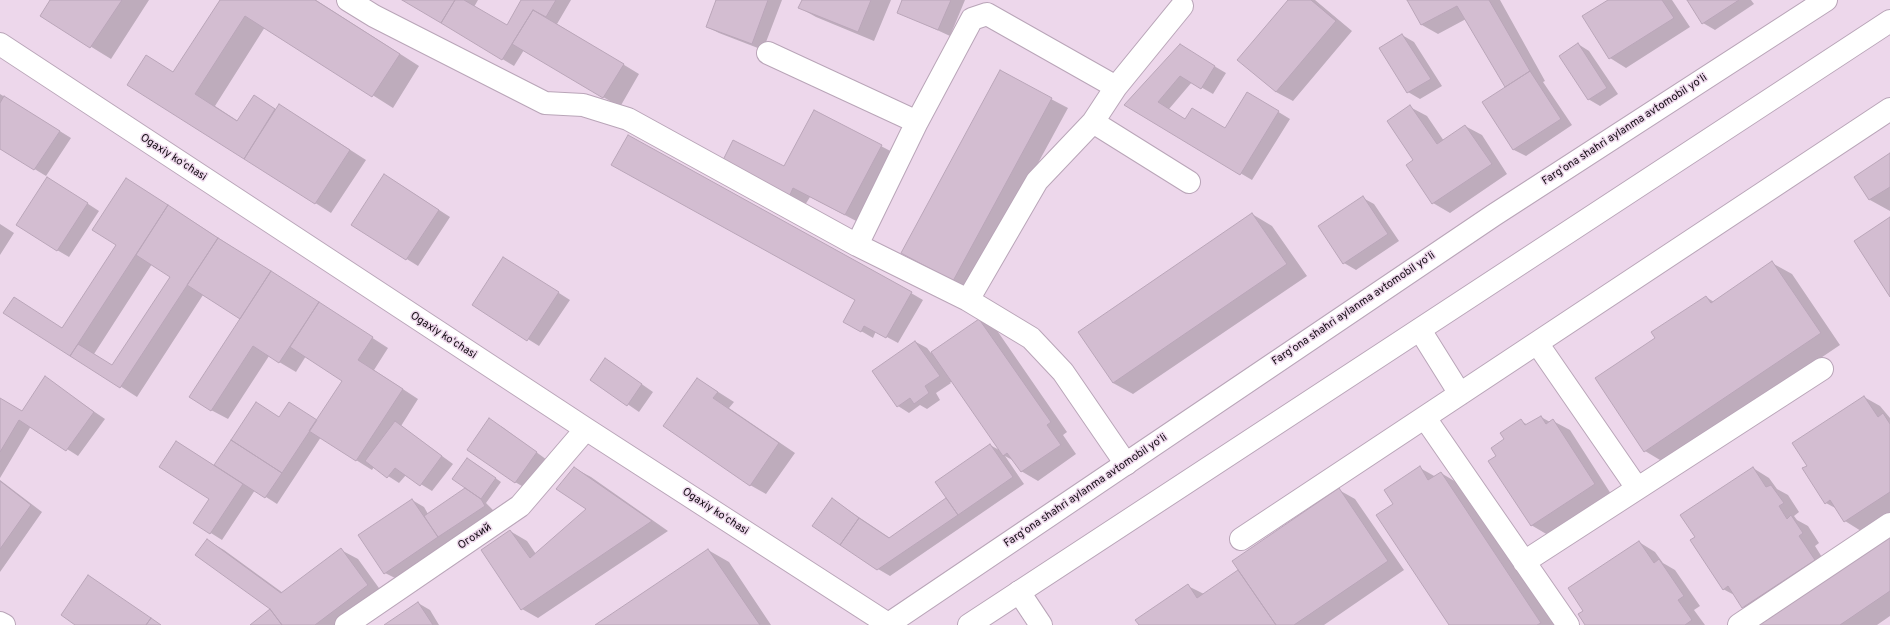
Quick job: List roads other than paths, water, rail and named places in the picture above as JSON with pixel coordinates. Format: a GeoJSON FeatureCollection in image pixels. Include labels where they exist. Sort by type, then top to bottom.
{"type":"FeatureCollection","features":[{"type":"Feature","properties":{"kind":"main road"},"geometry":{"type":"LineString","coordinates":[[348,0],[374,16],[545,103],[582,105],[628,119],[857,245],[968,300],[1031,338],[1063,372],[1126,464]]}},
{"type":"Feature","properties":{"kind":"main road","name":"Fargʻona shahri aylanma avtomobil yoʻli"},"geometry":{"type":"LineString","coordinates":[[888,625],[1494,215],[1826,0]]}},
{"type":"Feature","properties":{"kind":"main road"},"geometry":{"type":"LineString","coordinates":[[968,300],[1037,181],[1093,122],[1116,87],[1182,6]]}},
{"type":"Feature","properties":{"kind":"main road"},"geometry":{"type":"LineString","coordinates":[[857,245],[917,122],[972,19],[987,14],[1116,87]]}},
{"type":"Feature","properties":{"kind":"main road"},"geometry":{"type":"LineString","coordinates":[[969,625],[1890,20]]}},
{"type":"Feature","properties":{"kind":"main road","name":"Ogaxiy koʻchasi"},"geometry":{"type":"LineString","coordinates":[[0,44],[586,429],[888,625]]}},
{"type":"Feature","properties":{"kind":"main road"},"geometry":{"type":"LineString","coordinates":[[768,53],[917,122]]}},
{"type":"Feature","properties":{"kind":"main road"},"geometry":{"type":"LineString","coordinates":[[1241,539],[1890,109]]}},
{"type":"Feature","properties":{"kind":"main road"},"geometry":{"type":"LineString","coordinates":[[1093,122],[1189,182]]}},
{"type":"Feature","properties":{"kind":"main road"},"geometry":{"type":"LineString","coordinates":[[1420,330],[1460,394]]}},
{"type":"Feature","properties":{"kind":"main road"},"geometry":{"type":"LineString","coordinates":[[1537,343],[1637,488]]}},
{"type":"Feature","properties":{"kind":"main road"},"geometry":{"type":"LineString","coordinates":[[1524,562],[1822,369]]}},
{"type":"Feature","properties":{"kind":"main road"},"geometry":{"type":"LineString","coordinates":[[1425,418],[1568,625]]}},
{"type":"Feature","properties":{"kind":"main road","name":"Огохий"},"geometry":{"type":"LineString","coordinates":[[346,625],[520,506],[586,429]]}},
{"type":"Feature","properties":{"kind":"main road"},"geometry":{"type":"LineString","coordinates":[[1739,625],[1890,524]]}},
{"type":"Feature","properties":{"kind":"main road"},"geometry":{"type":"LineString","coordinates":[[1019,592],[1041,625]]}},
{"type":"Feature","properties":{"kind":"main road"},"geometry":{"type":"LineString","coordinates":[[0,623],[4,625]]}}]}
